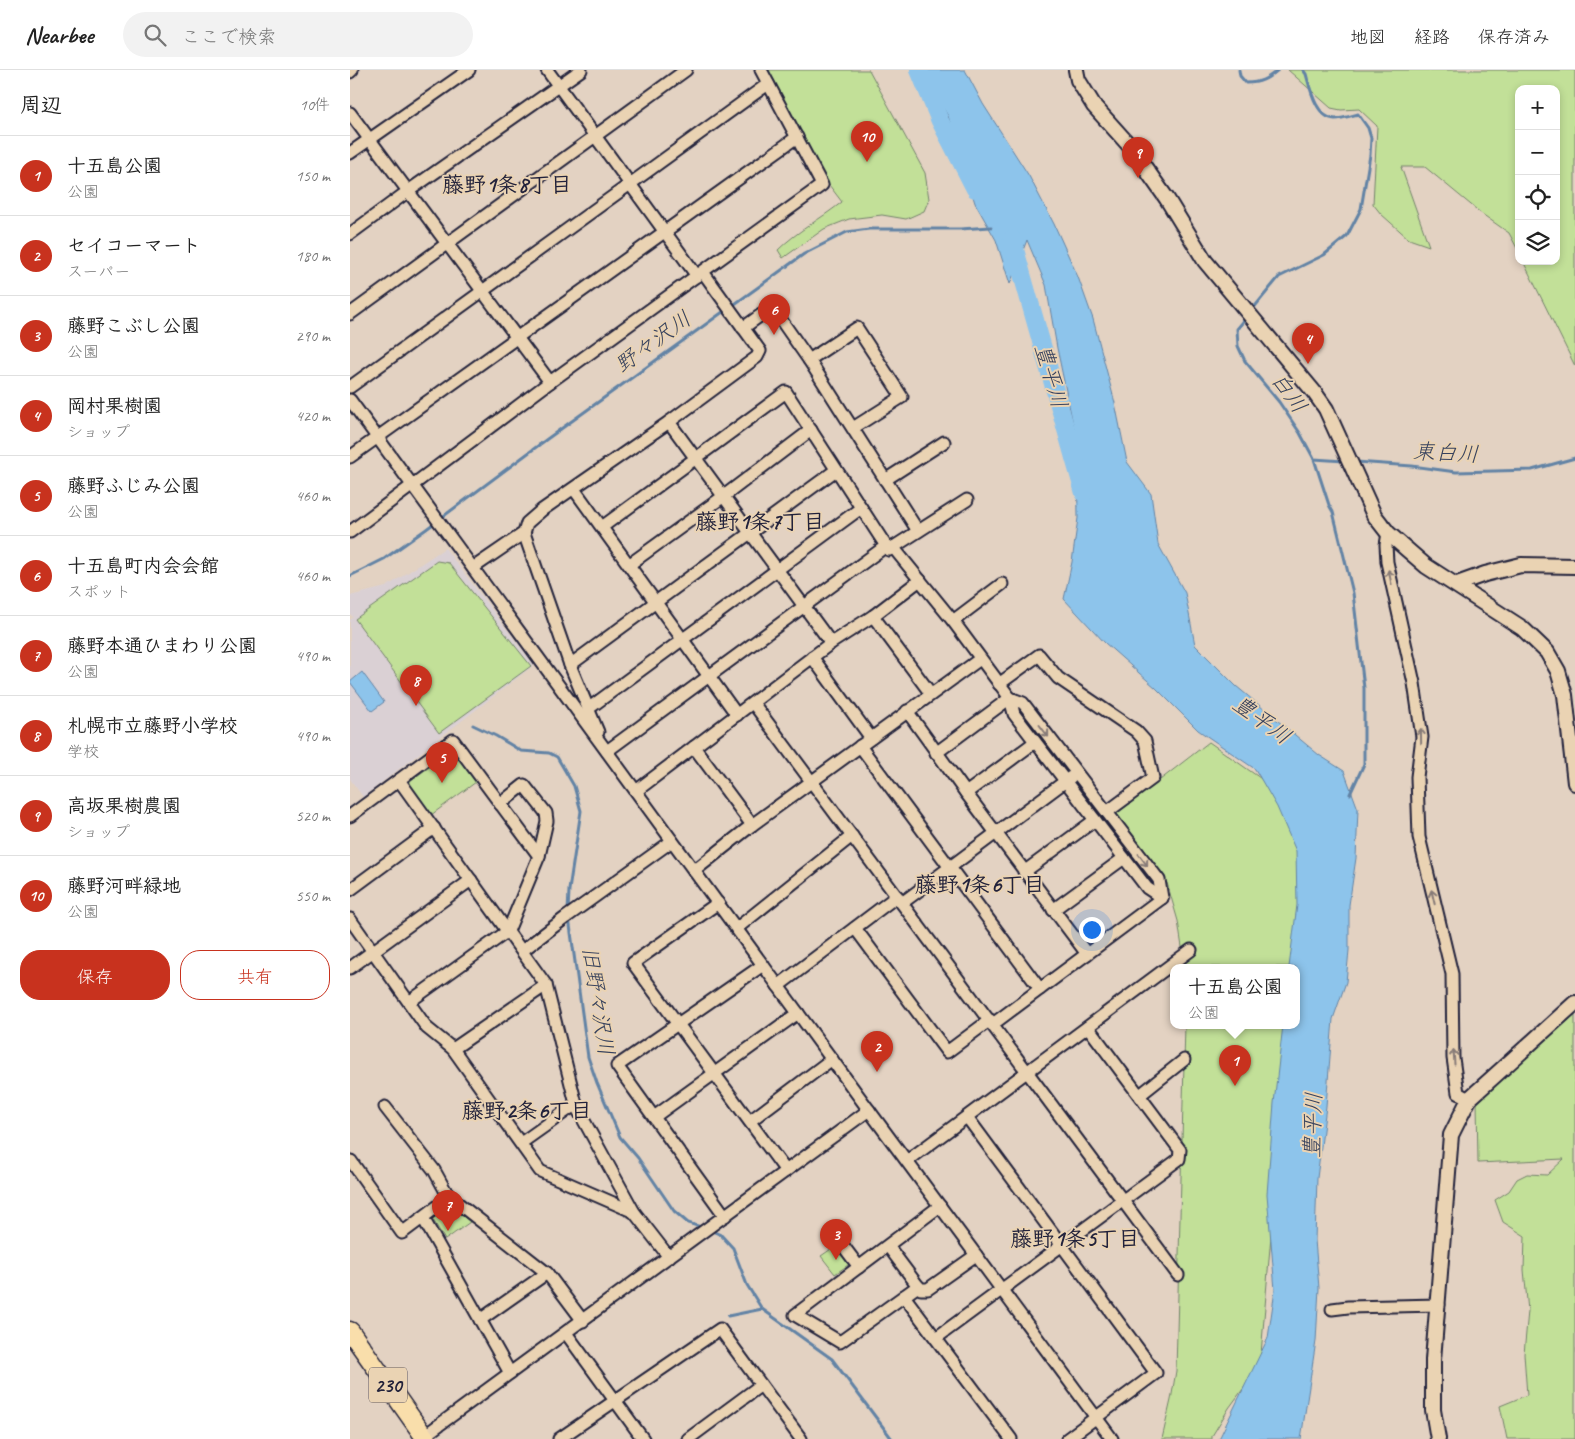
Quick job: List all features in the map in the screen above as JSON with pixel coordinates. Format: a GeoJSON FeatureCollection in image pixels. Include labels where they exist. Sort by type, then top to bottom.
{"type":"FeatureCollection","features":[{"type":"Feature","properties":{"kind":"highway","name":"230"},"geometry":{"type":"LineString","coordinates":[[350,1332],[425,1438]]}},
{"type":"Feature","properties":{"kind":"street"},"geometry":{"type":"LineString","coordinates":[[350,153],[469,70]]}},
{"type":"Feature","properties":{"kind":"street"},"geometry":{"type":"LineString","coordinates":[[474,568],[524,533],[528,523],[542,510],[669,422],[757,357],[760,351],[725,302],[666,232],[547,70]]}},
{"type":"Feature","properties":{"kind":"street"},"geometry":{"type":"LineString","coordinates":[[350,234],[581,70]]}},
{"type":"Feature","properties":{"kind":"street"},"geometry":{"type":"LineString","coordinates":[[350,314],[686,70]]}},
{"type":"Feature","properties":{"kind":"street"},"geometry":{"type":"LineString","coordinates":[[350,532],[550,382],[822,185],[760,70]]}},
{"type":"Feature","properties":{"kind":"street"},"geometry":{"type":"LineString","coordinates":[[1076,70],[1078,80],[1094,106],[1129,145],[1167,199],[1205,261],[1322,403],[1374,515],[1388,533],[1426,566],[1457,584],[1522,628],[1547,652],[1558,671],[1566,695],[1575,783]]}},
{"type":"Feature","properties":{"kind":"street"},"geometry":{"type":"LineString","coordinates":[[350,387],[768,84]]}},
{"type":"Feature","properties":{"kind":"street"},"geometry":{"type":"LineString","coordinates":[[350,113],[550,382]]}},
{"type":"Feature","properties":{"kind":"street"},"geometry":{"type":"LineString","coordinates":[[350,457],[797,137]]}},
{"type":"Feature","properties":{"kind":"street"},"geometry":{"type":"LineString","coordinates":[[742,325],[772,306],[809,360],[918,531]]}},
{"type":"Feature","properties":{"kind":"street"},"geometry":{"type":"LineString","coordinates":[[809,360],[858,328],[902,397],[853,428]]}},
{"type":"Feature","properties":{"kind":"street"},"geometry":{"type":"LineString","coordinates":[[602,527],[786,392],[861,508],[890,547],[920,580],[1010,698],[1014,714],[1147,888],[1162,898]]}},
{"type":"Feature","properties":{"kind":"street"},"geometry":{"type":"LineString","coordinates":[[350,400],[1112,1439]]}},
{"type":"Feature","properties":{"kind":"street"},"geometry":{"type":"LineString","coordinates":[[669,422],[830,643]]}},
{"type":"Feature","properties":{"kind":"street"},"geometry":{"type":"LineString","coordinates":[[630,564],[812,430]]}},
{"type":"Feature","properties":{"kind":"street"},"geometry":{"type":"LineString","coordinates":[[885,480],[944,442]]}},
{"type":"Feature","properties":{"kind":"street"},"geometry":{"type":"LineString","coordinates":[[570,666],[836,470]]}},
{"type":"Feature","properties":{"kind":"street"},"geometry":{"type":"LineString","coordinates":[[574,488],[737,715]]}},
{"type":"Feature","properties":{"kind":"street"},"geometry":{"type":"LineString","coordinates":[[607,752],[804,606],[890,547],[967,500]]}},
{"type":"Feature","properties":{"kind":"street"},"geometry":{"type":"LineString","coordinates":[[588,709],[861,508]]}},
{"type":"Feature","properties":{"kind":"street"},"geometry":{"type":"LineString","coordinates":[[524,533],[570,666],[607,752]]}},
{"type":"Feature","properties":{"kind":"street"},"geometry":{"type":"LineString","coordinates":[[1388,533],[1386,545],[1387,562],[1414,683],[1422,737],[1417,777],[1419,837],[1452,974],[1453,1058],[1458,1093],[1469,1099]]}},
{"type":"Feature","properties":{"kind":"street"},"geometry":{"type":"LineString","coordinates":[[1457,584],[1485,574],[1521,565],[1575,566]]}},
{"type":"Feature","properties":{"kind":"street"},"geometry":{"type":"LineString","coordinates":[[636,791],[754,703],[830,643],[873,616],[920,580]]}},
{"type":"Feature","properties":{"kind":"street"},"geometry":{"type":"LineString","coordinates":[[952,621],[1002,584]]}},
{"type":"Feature","properties":{"kind":"street"},"geometry":{"type":"LineString","coordinates":[[873,616],[931,694]]}},
{"type":"Feature","properties":{"kind":"street"},"geometry":{"type":"LineString","coordinates":[[999,684],[1039,655],[1058,678],[1136,731],[1145,741],[1153,778],[1107,812]]}},
{"type":"Feature","properties":{"kind":"street"},"geometry":{"type":"LineString","coordinates":[[812,657],[871,738]]}},
{"type":"Feature","properties":{"kind":"street"},"geometry":{"type":"LineString","coordinates":[[694,871],[752,825],[980,659]]}},
{"type":"Feature","properties":{"kind":"street"},"geometry":{"type":"LineString","coordinates":[[936,752],[1010,698]]}},
{"type":"Feature","properties":{"kind":"street"},"geometry":{"type":"LineString","coordinates":[[1010,698],[1023,703],[1159,880],[1162,898]]}},
{"type":"Feature","properties":{"kind":"street"},"geometry":{"type":"LineString","coordinates":[[754,703],[1178,1275]]}},
{"type":"Feature","properties":{"kind":"street"},"geometry":{"type":"LineString","coordinates":[[907,712],[1024,872],[1087,954]]}},
{"type":"Feature","properties":{"kind":"street"},"geometry":{"type":"LineString","coordinates":[[350,816],[453,740],[539,856]]}},
{"type":"Feature","properties":{"kind":"street"},"geometry":{"type":"LineString","coordinates":[[966,793],[1036,742]]}},
{"type":"Feature","properties":{"kind":"street"},"geometry":{"type":"LineString","coordinates":[[860,746],[948,868],[1040,990]]}},
{"type":"Feature","properties":{"kind":"street"},"geometry":{"type":"LineString","coordinates":[[694,747],[752,825]]}},
{"type":"Feature","properties":{"kind":"street"},"geometry":{"type":"LineString","coordinates":[[778,986],[855,928],[948,868],[1076,773]]}},
{"type":"Feature","properties":{"kind":"street"},"geometry":{"type":"LineString","coordinates":[[399,780],[546,985],[576,1104],[634,1212],[669,1257]]}},
{"type":"Feature","properties":{"kind":"street"},"geometry":{"type":"LineString","coordinates":[[409,1002],[508,931],[539,856],[547,821],[546,813],[524,786],[500,804]]}},
{"type":"Feature","properties":{"kind":"street"},"geometry":{"type":"LineString","coordinates":[[1024,872],[1095,820]]}},
{"type":"Feature","properties":{"kind":"street"},"geometry":{"type":"LineString","coordinates":[[350,890],[434,828]]}},
{"type":"Feature","properties":{"kind":"street"},"geometry":{"type":"LineString","coordinates":[[736,928],[852,836]]}},
{"type":"Feature","properties":{"kind":"street"},"geometry":{"type":"LineString","coordinates":[[522,951],[672,841]]}},
{"type":"Feature","properties":{"kind":"street"},"geometry":{"type":"LineString","coordinates":[[1053,910],[1124,858]]}},
{"type":"Feature","properties":{"kind":"street"},"geometry":{"type":"LineString","coordinates":[[350,968],[471,880]]}},
{"type":"Feature","properties":{"kind":"street"},"geometry":{"type":"LineString","coordinates":[[855,928],[947,1052],[1040,990],[1162,898]]}},
{"type":"Feature","properties":{"kind":"street"},"geometry":{"type":"LineString","coordinates":[[718,904],[633,963],[786,1171]]}},
{"type":"Feature","properties":{"kind":"street"},"geometry":{"type":"LineString","coordinates":[[350,919],[427,1028],[454,1049],[540,1171],[634,1212]]}},
{"type":"Feature","properties":{"kind":"street"},"geometry":{"type":"LineString","coordinates":[[1173,964],[1192,950]]}},
{"type":"Feature","properties":{"kind":"street"},"geometry":{"type":"LineString","coordinates":[[725,1216],[617,1066],[762,964]]}},
{"type":"Feature","properties":{"kind":"street"},"geometry":{"type":"LineString","coordinates":[[907,1161],[1170,966]]}},
{"type":"Feature","properties":{"kind":"street"},"geometry":{"type":"LineString","coordinates":[[454,1049],[546,985]]}},
{"type":"Feature","properties":{"kind":"street"},"geometry":{"type":"LineString","coordinates":[[1438,1439],[1433,1400],[1433,1360],[1451,1135],[1469,1099],[1575,1004]]}},
{"type":"Feature","properties":{"kind":"street"},"geometry":{"type":"LineString","coordinates":[[654,1116],[798,1013]]}},
{"type":"Feature","properties":{"kind":"street"},"geometry":{"type":"LineString","coordinates":[[936,1338],[1179,1159],[1180,1150],[1088,1027]]}},
{"type":"Feature","properties":{"kind":"street"},"geometry":{"type":"LineString","coordinates":[[750,1121],[832,1059]]}},
{"type":"Feature","properties":{"kind":"street"},"geometry":{"type":"LineString","coordinates":[[1140,1096],[1184,1060]]}},
{"type":"Feature","properties":{"kind":"street"},"geometry":{"type":"LineString","coordinates":[[520,1143],[576,1104]]}},
{"type":"Feature","properties":{"kind":"street"},"geometry":{"type":"LineString","coordinates":[[385,1107],[434,1170],[450,1197],[547,1273],[583,1321]]}},
{"type":"Feature","properties":{"kind":"street"},"geometry":{"type":"LineString","coordinates":[[425,1438],[510,1373],[869,1110]]}},
{"type":"Feature","properties":{"kind":"street"},"geometry":{"type":"LineString","coordinates":[[967,1117],[1156,1373],[1066,1439]]}},
{"type":"Feature","properties":{"kind":"street"},"geometry":{"type":"LineString","coordinates":[[350,1162],[352,1161],[402,1233],[450,1197]]}},
{"type":"Feature","properties":{"kind":"street"},"geometry":{"type":"LineString","coordinates":[[918,1286],[840,1342],[795,1315],[940,1206]]}},
{"type":"Feature","properties":{"kind":"street"},"geometry":{"type":"LineString","coordinates":[[422,1218],[510,1373]]}},
{"type":"Feature","properties":{"kind":"street"},"geometry":{"type":"LineString","coordinates":[[888,1246],[921,1289],[928,1289],[976,1255]]}},
{"type":"Feature","properties":{"kind":"street"},"geometry":{"type":"LineString","coordinates":[[844,1247],[859,1267]]}},
{"type":"Feature","properties":{"kind":"street"},"geometry":{"type":"LineString","coordinates":[[480,1320],[547,1273]]}},
{"type":"Feature","properties":{"kind":"street"},"geometry":{"type":"LineString","coordinates":[[904,1296],[1011,1439]]}},
{"type":"Feature","properties":{"kind":"street"},"geometry":{"type":"LineString","coordinates":[[1332,1309],[1438,1305]]}},
{"type":"Feature","properties":{"kind":"street"},"geometry":{"type":"LineString","coordinates":[[559,1439],[720,1328],[801,1439]]}},
{"type":"Feature","properties":{"kind":"street"},"geometry":{"type":"LineString","coordinates":[[566,1333],[644,1439]]}},
{"type":"Feature","properties":{"kind":"street"},"geometry":{"type":"LineString","coordinates":[[688,1439],[761,1385]]}},
{"type":"Feature","properties":{"kind":"shaded area"},"geometry":{"type":"Polygon","coordinates":[[[445,548],[534,665],[363,797],[350,779],[350,620],[353,617],[350,614],[350,596],[386,587],[445,548]]]}},
{"type":"Feature","properties":{"kind":"green space"},"geometry":{"type":"Polygon","coordinates":[[[767,70],[869,70],[925,173],[929,199],[924,211],[906,219],[882,215],[849,219],[824,229],[783,258],[778,250],[842,202],[826,181],[767,70]]]}},
{"type":"Feature","properties":{"kind":"green space"},"geometry":{"type":"Polygon","coordinates":[[[1288,70],[1575,70],[1575,366],[1525,265],[1560,265],[1560,85],[1515,85],[1515,244],[1509,233],[1482,214],[1425,167],[1401,167],[1429,246],[1409,239],[1381,214],[1373,204],[1377,126],[1359,109],[1341,110],[1331,108],[1288,70]]]}},
{"type":"Feature","properties":{"kind":"green space"},"geometry":{"type":"Polygon","coordinates":[[[437,561],[449,563],[531,666],[439,733],[355,619],[437,561]]]}},
{"type":"Feature","properties":{"kind":"green space"},"geometry":{"type":"Polygon","coordinates":[[[1209,742],[1260,778],[1293,814],[1308,852],[1296,964],[1185,964],[1178,921],[1167,883],[1115,815],[1209,742]]]}},
{"type":"Feature","properties":{"kind":"green space"},"geometry":{"type":"Polygon","coordinates":[[[450,752],[454,752],[476,782],[431,815],[410,785],[410,781],[450,752]]]}},
{"type":"Feature","properties":{"kind":"green space"},"geometry":{"type":"Polygon","coordinates":[[[1575,1012],[1575,1439],[1507,1439],[1500,1406],[1527,1395],[1524,1354],[1528,1311],[1524,1270],[1525,1236],[1503,1222],[1495,1200],[1509,1191],[1517,1179],[1527,1174],[1547,1175],[1564,1159],[1478,1163],[1477,1101],[1572,1017],[1575,1012]]]}},
{"type":"Feature","properties":{"kind":"green space"},"geometry":{"type":"Polygon","coordinates":[[[1185,1029],[1291,1029],[1260,1366],[1229,1408],[1212,1439],[1162,1439],[1176,1371],[1185,1029]]]}},
{"type":"Feature","properties":{"kind":"green space"},"geometry":{"type":"Polygon","coordinates":[[[450,1205],[470,1222],[445,1240],[432,1218],[450,1205]]]}},
{"type":"Feature","properties":{"kind":"green space"},"geometry":{"type":"Polygon","coordinates":[[[837,1245],[851,1263],[835,1274],[821,1256],[837,1245]]]}},
{"type":"Feature","properties":{"kind":"water"},"geometry":{"type":"Polygon","coordinates":[[[921,70],[965,70],[983,104],[1029,176],[1054,224],[1078,277],[1093,319],[1115,403],[1127,462],[1151,494],[1158,544],[1185,593],[1195,645],[1236,686],[1319,755],[1344,771],[1358,809],[1356,858],[1349,905],[1349,950],[1346,982],[1333,1019],[1326,1106],[1317,1178],[1315,1240],[1319,1288],[1316,1341],[1301,1439],[1219,1439],[1268,1338],[1275,1290],[1267,1194],[1274,1103],[1283,1029],[1300,1029],[1300,964],[1289,964],[1297,905],[1296,851],[1277,807],[1255,769],[1198,730],[1156,688],[1105,643],[1064,599],[1072,562],[1078,518],[1077,443],[1046,285],[1027,240],[1010,284],[996,240],[975,203],[948,116],[921,70]]]}},
{"type":"Feature","properties":{"kind":"water"},"geometry":{"type":"Polygon","coordinates":[[[362,672],[384,702],[372,711],[350,682],[362,672]]]}},
{"type":"Feature","properties":{"kind":"waterway","name":"豊平川"},"geometry":{"type":"LineString","coordinates":[[919,70],[940,121],[975,189]]}},
{"type":"Feature","properties":{"kind":"waterway","name":"白川"},"geometry":{"type":"LineString","coordinates":[[1239,70],[1240,76],[1246,83],[1263,80],[1278,70]]}},
{"type":"Feature","properties":{"kind":"waterway","name":"白川"},"geometry":{"type":"LineString","coordinates":[[1252,310],[1279,277],[1324,255],[1347,236],[1361,209],[1370,155],[1371,138],[1368,128],[1358,114],[1335,119],[1323,114],[1315,101],[1303,70]]}},
{"type":"Feature","properties":{"kind":"waterway","name":"野々沢川"},"geometry":{"type":"LineString","coordinates":[[732,306],[804,254],[847,232],[869,229],[991,227]]}},
{"type":"Feature","properties":{"kind":"waterway","name":"豊平川"},"geometry":{"type":"LineString","coordinates":[[1012,239],[1084,493]]}},
{"type":"Feature","properties":{"kind":"waterway","name":"野々沢川"},"geometry":{"type":"LineString","coordinates":[[350,576],[384,559],[425,530],[727,309]]}},
{"type":"Feature","properties":{"kind":"waterway","name":"白川"},"geometry":{"type":"LineString","coordinates":[[1247,317],[1237,329],[1238,346],[1245,361],[1279,402],[1300,433],[1314,459],[1333,512],[1353,593],[1364,688],[1364,764],[1350,794]]}},
{"type":"Feature","properties":{"kind":"waterway","name":"東白川"},"geometry":{"type":"LineString","coordinates":[[1356,462],[1412,466],[1456,472],[1532,470],[1575,458]]}},
{"type":"Feature","properties":{"kind":"waterway","name":"東白川"},"geometry":{"type":"LineString","coordinates":[[1314,459],[1344,461]]}},
{"type":"Feature","properties":{"kind":"waterway","name":"旧野々沢川"},"geometry":{"type":"LineString","coordinates":[[473,725],[521,751],[549,753],[557,757],[574,786],[581,811],[569,890],[568,912]]}},
{"type":"Feature","properties":{"kind":"waterway","name":"旧野々沢川"},"geometry":{"type":"LineString","coordinates":[[569,918],[588,1057],[620,1137],[638,1158],[674,1211],[688,1223],[704,1228]]}},
{"type":"Feature","properties":{"kind":"waterway","name":"旧野々沢川"},"geometry":{"type":"LineString","coordinates":[[710,1230],[721,1235],[733,1248],[747,1285],[762,1309],[832,1359],[892,1439]]}},
{"type":"Feature","properties":{"kind":"waterway"},"geometry":{"type":"LineString","coordinates":[[728,1316],[762,1309]]}},
{"type":"Feature","properties":{"kind":"place","name":"藤野河畔緑地"},"geometry":{"type":"Point","coordinates":[867,162]}},
{"type":"Feature","properties":{"kind":"place","name":"高坂果樹農園"},"geometry":{"type":"Point","coordinates":[1138,178]}},
{"type":"Feature","properties":{"kind":"place","name":"十五島町内会会館"},"geometry":{"type":"Point","coordinates":[774,335]}},
{"type":"Feature","properties":{"kind":"place","name":"岡村果樹園"},"geometry":{"type":"Point","coordinates":[1308,364]}},
{"type":"Feature","properties":{"kind":"place","name":"札幌市立藤野小学校"},"geometry":{"type":"Point","coordinates":[416,706]}},
{"type":"Feature","properties":{"kind":"place","name":"藤野ふじみ公園"},"geometry":{"type":"Point","coordinates":[442,783]}},
{"type":"Feature","properties":{"kind":"place","name":"セイコーマート"},"geometry":{"type":"Point","coordinates":[877,1072]}},
{"type":"Feature","properties":{"kind":"place","name":"十五島公園"},"geometry":{"type":"Point","coordinates":[1235,1086]}},
{"type":"Feature","properties":{"kind":"place","name":"藤野本通ひまわり公園"},"geometry":{"type":"Point","coordinates":[448,1231]}},
{"type":"Feature","properties":{"kind":"place","name":"藤野こぶし公園"},"geometry":{"type":"Point","coordinates":[836,1260]}},
{"type":"Feature","properties":{"kind":"district","name":"藤野1条8丁目"},"geometry":{"type":"Point","coordinates":[507,185]}},
{"type":"Feature","properties":{"kind":"district","name":"藤野1条7丁目"},"geometry":{"type":"Point","coordinates":[760,522]}},
{"type":"Feature","properties":{"kind":"district","name":"藤野1条6丁目"},"geometry":{"type":"Point","coordinates":[980,885]}},
{"type":"Feature","properties":{"kind":"district","name":"藤野2条6丁目"},"geometry":{"type":"Point","coordinates":[527,1111]}},
{"type":"Feature","properties":{"kind":"district","name":"藤野1条5丁目"},"geometry":{"type":"Point","coordinates":[1075,1239]}}]}
